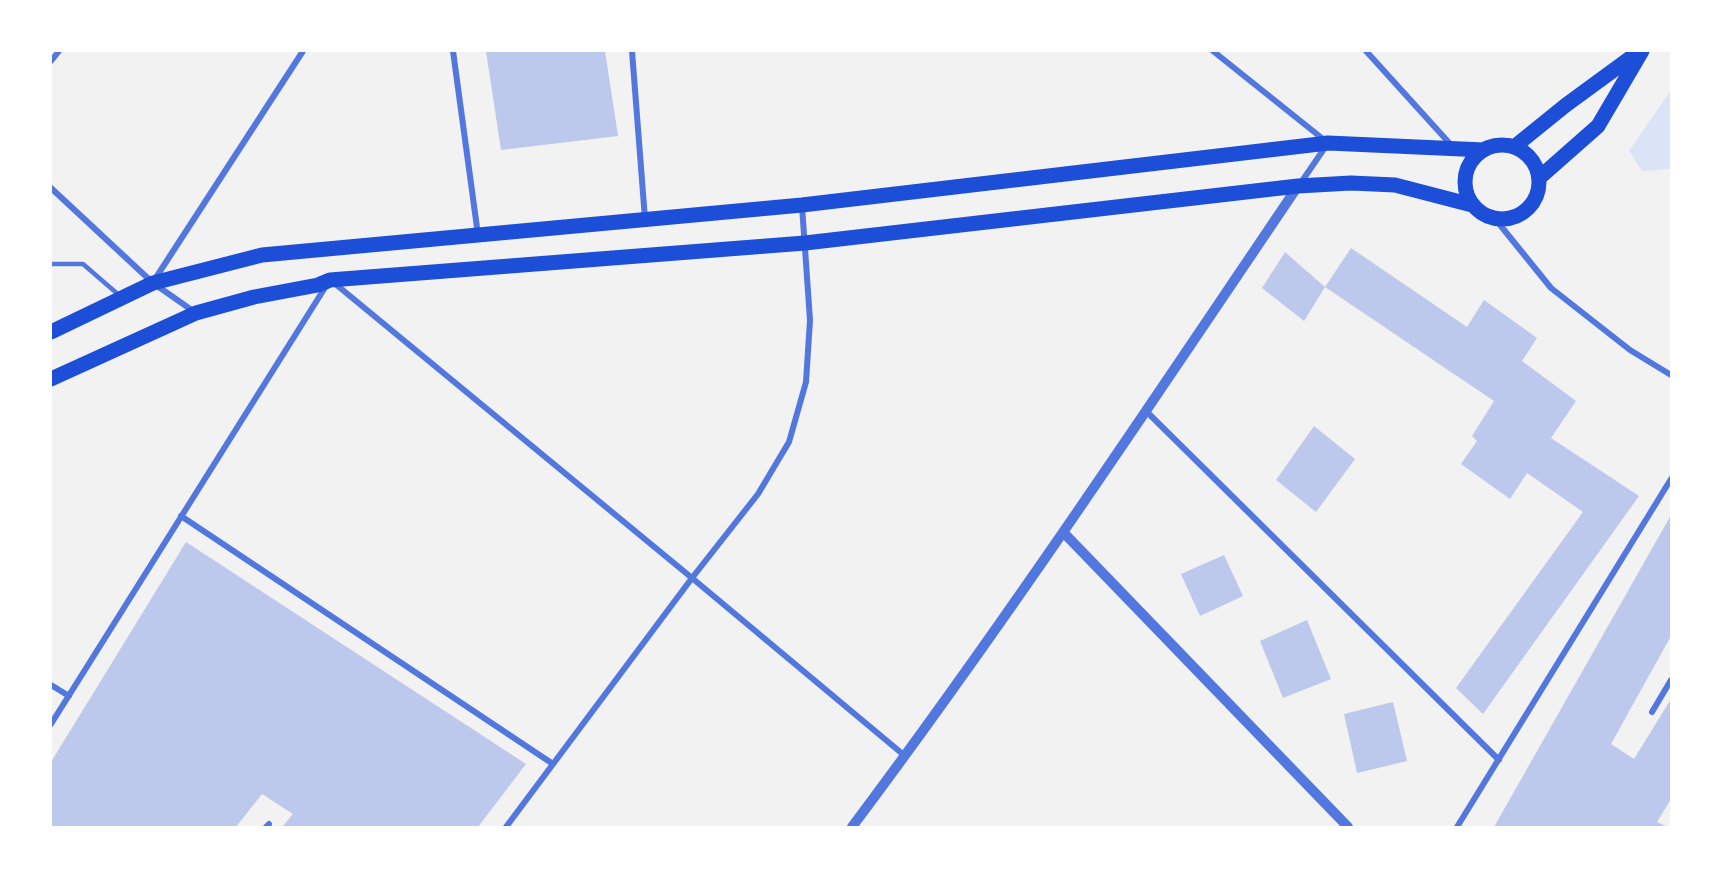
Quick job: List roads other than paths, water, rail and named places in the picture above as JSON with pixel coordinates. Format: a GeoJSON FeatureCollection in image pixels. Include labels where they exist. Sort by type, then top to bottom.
{"type":"FeatureCollection","features":[{"type":"Feature","properties":{"kind":"main road"},"geometry":{"type":"LineString","coordinates":[[1514,147],[1566,105],[1641,51]]}},
{"type":"Feature","properties":{"kind":"main road"},"geometry":{"type":"LineString","coordinates":[[1539,178],[1598,126],[1641,51]]}},
{"type":"Feature","properties":{"kind":"main road"},"geometry":{"type":"LineString","coordinates":[[51,333],[153,283],[262,255],[802,205],[1328,143],[1484,150]]}},
{"type":"Feature","properties":{"kind":"main road"},"geometry":{"type":"LineString","coordinates":[[1493,146],[1514,147],[1531,158],[1537,167],[1538,192],[1533,204],[1523,214],[1510,219],[1496,220],[1478,212],[1472,205],[1466,194],[1464,181],[1467,168],[1473,158],[1484,150],[1493,146]]}},
{"type":"Feature","properties":{"kind":"main road"},"geometry":{"type":"LineString","coordinates":[[51,379],[196,313],[254,297],[318,285],[330,280],[805,243],[1298,186],[1351,183],[1395,185],[1472,205]]}},
{"type":"Feature","properties":{"kind":"street"},"geometry":{"type":"LineString","coordinates":[[51,61],[59,51]]}},
{"type":"Feature","properties":{"kind":"street"},"geometry":{"type":"LineString","coordinates":[[153,283],[303,51]]}},
{"type":"Feature","properties":{"kind":"street"},"geometry":{"type":"LineString","coordinates":[[453,51],[478,235]]}},
{"type":"Feature","properties":{"kind":"street"},"geometry":{"type":"LineString","coordinates":[[632,51],[646,219]]}},
{"type":"Feature","properties":{"kind":"street"},"geometry":{"type":"LineString","coordinates":[[852,827],[1064,532],[1328,143],[1213,51]]}},
{"type":"Feature","properties":{"kind":"street"},"geometry":{"type":"LineString","coordinates":[[1366,51],[1454,148]]}},
{"type":"Feature","properties":{"kind":"street"},"geometry":{"type":"LineString","coordinates":[[51,188],[153,283],[196,313]]}},
{"type":"Feature","properties":{"kind":"street"},"geometry":{"type":"LineString","coordinates":[[506,827],[692,578],[758,494],[789,442],[806,382],[810,321],[802,205]]}},
{"type":"Feature","properties":{"kind":"street"},"geometry":{"type":"LineString","coordinates":[[1496,220],[1551,288],[1629,350],[1671,375]]}},
{"type":"Feature","properties":{"kind":"street"},"geometry":{"type":"LineString","coordinates":[[51,724],[330,280],[905,756]]}},
{"type":"Feature","properties":{"kind":"street"},"geometry":{"type":"LineString","coordinates":[[1146,411],[1498,760]]}},
{"type":"Feature","properties":{"kind":"street"},"geometry":{"type":"LineString","coordinates":[[1457,827],[1671,479]]}},
{"type":"Feature","properties":{"kind":"street"},"geometry":{"type":"LineString","coordinates":[[181,516],[553,764]]}},
{"type":"Feature","properties":{"kind":"street"},"geometry":{"type":"LineString","coordinates":[[1064,532],[1348,827]]}},
{"type":"Feature","properties":{"kind":"street"},"geometry":{"type":"LineString","coordinates":[[1652,712],[1671,680]]}},
{"type":"Feature","properties":{"kind":"street"},"geometry":{"type":"LineString","coordinates":[[51,685],[69,696]]}},
{"type":"Feature","properties":{"kind":"lane"},"geometry":{"type":"LineString","coordinates":[[51,264],[82,264],[122,298]]}}]}
